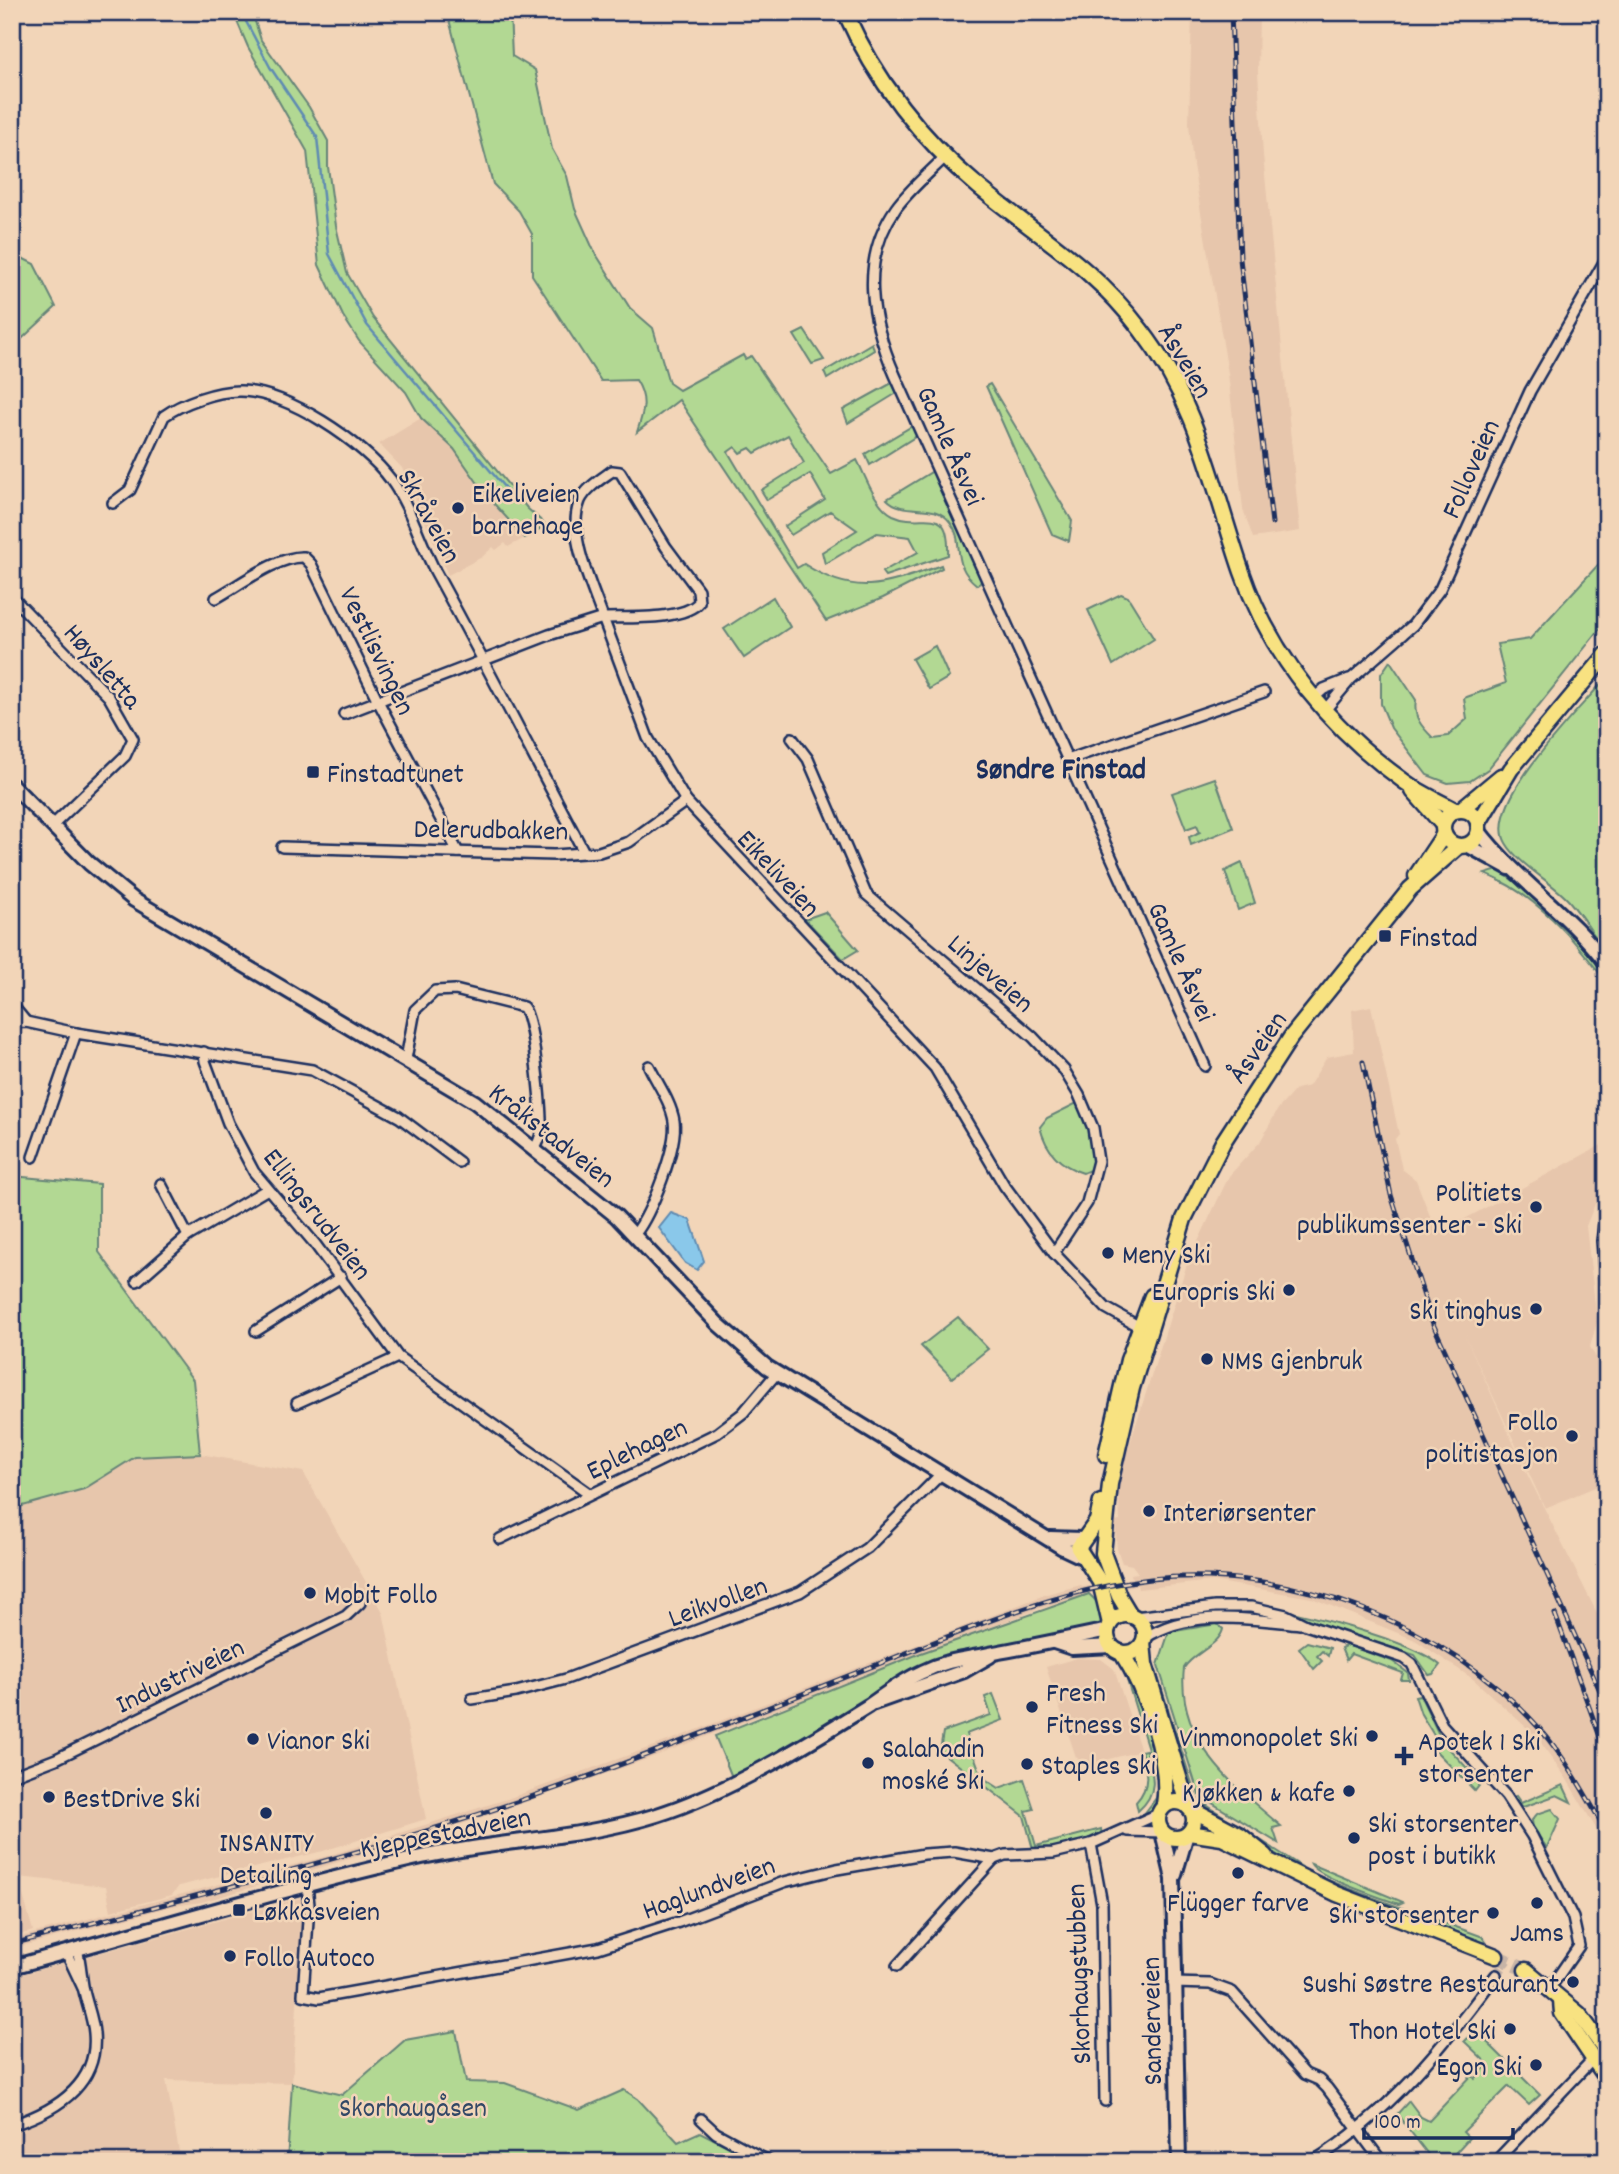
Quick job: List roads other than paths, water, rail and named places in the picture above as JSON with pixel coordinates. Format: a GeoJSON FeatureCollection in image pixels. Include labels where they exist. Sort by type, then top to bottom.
{"type":"FeatureCollection","features":[{"type":"Feature","properties":{"kind":"main road","name":"Åsveien"},"geometry":{"type":"LineString","coordinates":[[845,12],[884,83],[945,157],[1089,271],[1128,313],[1158,353],[1199,433],[1242,572],[1260,615],[1289,666],[1325,710],[1372,755],[1408,784],[1458,810]]}},
{"type":"Feature","properties":{"kind":"main road"},"geometry":{"type":"LineString","coordinates":[[1463,845],[1475,839],[1478,827],[1511,769],[1607,654]]}},
{"type":"Feature","properties":{"kind":"main road"},"geometry":{"type":"LineString","coordinates":[[1509,868],[1463,845],[1448,841],[1443,829],[1449,814],[1511,769]]}},
{"type":"Feature","properties":{"kind":"main road","name":"Åsveien"},"geometry":{"type":"LineString","coordinates":[[1103,1549],[1118,1443],[1145,1330],[1164,1264],[1205,1176],[1263,1077],[1307,1015],[1410,889],[1443,829],[1408,784]]}},
{"type":"Feature","properties":{"kind":"main road","name":"Kråkstadveien"},"geometry":{"type":"LineString","coordinates":[[12,785],[97,871],[141,904],[406,1059],[475,1102],[535,1148],[590,1192],[635,1234],[718,1324],[776,1374],[1084,1558]]}},
{"type":"Feature","properties":{"kind":"main road"},"geometry":{"type":"LineString","coordinates":[[1458,810],[1472,814],[1478,827],[1509,868],[1575,924],[1607,964]]}},
{"type":"Feature","properties":{"kind":"main road","name":"Åsveien"},"geometry":{"type":"LineString","coordinates":[[1410,889],[1463,845]]}},
{"type":"Feature","properties":{"kind":"main road"},"geometry":{"type":"LineString","coordinates":[[1607,1217],[1604,1241],[1607,1280]]}},
{"type":"Feature","properties":{"kind":"main road","name":"Åsveien"},"geometry":{"type":"LineString","coordinates":[[1084,1538],[1100,1511],[1109,1435],[1145,1330]]}},
{"type":"Feature","properties":{"kind":"main road"},"geometry":{"type":"LineString","coordinates":[[1607,1346],[1607,1356]]}},
{"type":"Feature","properties":{"kind":"main road"},"geometry":{"type":"LineString","coordinates":[[1188,1833],[1194,1824],[1145,1664],[1144,1628],[1133,1617],[1098,1537],[1084,1538],[1078,1548],[1107,1601],[1109,1627],[1117,1649],[1138,1682],[1164,1764],[1167,1783],[1158,1824],[1162,1832],[1175,1838],[1188,1833],[1215,1836],[1337,1894],[1496,1956]]}},
{"type":"Feature","properties":{"kind":"main road","name":"Kråkstadveien"},"geometry":{"type":"LineString","coordinates":[[1050,1538],[1084,1538]]}},
{"type":"Feature","properties":{"kind":"main road"},"geometry":{"type":"LineString","coordinates":[[1084,1558],[1098,1559],[1103,1549]]}},
{"type":"Feature","properties":{"kind":"main road"},"geometry":{"type":"LineString","coordinates":[[1109,1627],[1119,1617],[1133,1617]]}},
{"type":"Feature","properties":{"kind":"main road","name":"Kjeppestadveien"},"geometry":{"type":"LineString","coordinates":[[12,1967],[307,1885],[432,1855],[596,1829],[658,1815],[734,1782],[871,1704],[894,1699],[964,1671],[993,1654],[1054,1642],[1109,1627]]}},
{"type":"Feature","properties":{"kind":"main road"},"geometry":{"type":"LineString","coordinates":[[1117,1649],[1133,1651],[1144,1641]]}},
{"type":"Feature","properties":{"kind":"main road","name":"Kjeppestadveien"},"geometry":{"type":"LineString","coordinates":[[1054,1642],[1072,1647],[1117,1649]]}},
{"type":"Feature","properties":{"kind":"main road"},"geometry":{"type":"LineString","coordinates":[[1161,1810],[1179,1802],[1240,1835],[1270,1860]]}},
{"type":"Feature","properties":{"kind":"main road","name":"Sanderveien"},"geometry":{"type":"LineString","coordinates":[[1162,1832],[1173,1879],[1173,1983],[1179,2162]]}},
{"type":"Feature","properties":{"kind":"main road","name":"Sanderveien"},"geometry":{"type":"LineString","coordinates":[[1173,1879],[1188,1833]]}},
{"type":"Feature","properties":{"kind":"main road"},"geometry":{"type":"LineString","coordinates":[[1526,1970],[1550,1988],[1561,2001],[1562,2012],[1600,2056],[1607,2079]]}},
{"type":"Feature","properties":{"kind":"street","name":"Gamle Åsvei"},"geometry":{"type":"LineString","coordinates":[[945,157],[897,206],[879,241],[872,269],[874,316],[895,375],[1070,759],[1205,1066]]}},
{"type":"Feature","properties":{"kind":"street","name":"Folloveien"},"geometry":{"type":"LineString","coordinates":[[1325,710],[1351,679],[1413,625],[1440,589],[1530,391],[1607,257]]}},
{"type":"Feature","properties":{"kind":"street","name":"Skråveien"},"geometry":{"type":"LineString","coordinates":[[113,503],[130,489],[164,416],[173,410],[238,391],[256,393],[289,405],[342,436],[391,481],[584,852]]}},
{"type":"Feature","properties":{"kind":"street","name":"Eikeliveien"},"geometry":{"type":"LineString","coordinates":[[603,618],[684,612],[696,606],[699,597],[698,590],[666,547],[629,483],[620,472],[612,471],[581,499],[575,516],[575,532],[603,618],[648,738],[685,801],[935,1068],[1004,1185],[1054,1253],[1106,1308],[1145,1330]]}},
{"type":"Feature","properties":{"kind":"street","name":"Vestlisvingen"},"geometry":{"type":"LineString","coordinates":[[216,598],[296,556],[304,557],[312,564],[378,701],[458,852]]}},
{"type":"Feature","properties":{"kind":"street","name":"Høysletta"},"geometry":{"type":"LineString","coordinates":[[12,597],[109,697],[130,729],[133,742],[125,756],[52,826]]}},
{"type":"Feature","properties":{"kind":"street"},"geometry":{"type":"LineString","coordinates":[[344,714],[603,618]]}},
{"type":"Feature","properties":{"kind":"street","name":"Folloveien"},"geometry":{"type":"LineString","coordinates":[[1314,698],[1324,689],[1351,679]]}},
{"type":"Feature","properties":{"kind":"street"},"geometry":{"type":"LineString","coordinates":[[1070,759],[1264,692]]}},
{"type":"Feature","properties":{"kind":"street","name":"Linjeveien"},"geometry":{"type":"LineString","coordinates":[[792,738],[808,759],[866,894],[1033,1037],[1064,1070],[1079,1095],[1093,1128],[1096,1170],[1087,1203],[1054,1253]]}},
{"type":"Feature","properties":{"kind":"street","name":"Delerudbakken"},"geometry":{"type":"LineString","coordinates":[[282,846],[554,855],[599,852],[629,842],[685,801]]}},
{"type":"Feature","properties":{"kind":"street"},"geometry":{"type":"LineString","coordinates":[[406,1059],[415,1010],[435,991],[450,989],[523,1007],[531,1023],[540,1118],[540,1137],[535,1148]]}},
{"type":"Feature","properties":{"kind":"street"},"geometry":{"type":"LineString","coordinates":[[12,1005],[26,1022]]}},
{"type":"Feature","properties":{"kind":"street"},"geometry":{"type":"LineString","coordinates":[[12,1023],[26,1022],[76,1033],[325,1074],[417,1128],[460,1162]]}},
{"type":"Feature","properties":{"kind":"street"},"geometry":{"type":"LineString","coordinates":[[33,1157],[76,1033]]}},
{"type":"Feature","properties":{"kind":"street","name":"Ellingsrudveien"},"geometry":{"type":"LineString","coordinates":[[204,1052],[228,1123],[266,1190],[341,1277],[398,1357],[590,1494]]}},
{"type":"Feature","properties":{"kind":"street"},"geometry":{"type":"LineString","coordinates":[[635,1234],[653,1198],[675,1131],[672,1112],[649,1066]]}},
{"type":"Feature","properties":{"kind":"street"},"geometry":{"type":"LineString","coordinates":[[161,1184],[188,1236]]}},
{"type":"Feature","properties":{"kind":"street"},"geometry":{"type":"LineString","coordinates":[[137,1281],[188,1236],[266,1190]]}},
{"type":"Feature","properties":{"kind":"street"},"geometry":{"type":"LineString","coordinates":[[256,1331],[341,1277]]}},
{"type":"Feature","properties":{"kind":"street"},"geometry":{"type":"LineString","coordinates":[[297,1403],[398,1357]]}},
{"type":"Feature","properties":{"kind":"street","name":"Eplehagen"},"geometry":{"type":"LineString","coordinates":[[500,1539],[717,1433],[743,1413],[776,1374]]}},
{"type":"Feature","properties":{"kind":"street","name":"Leikvollen"},"geometry":{"type":"LineString","coordinates":[[472,1699],[516,1692],[566,1679],[800,1592],[867,1548],[941,1474]]}},
{"type":"Feature","properties":{"kind":"street","name":"Industriveien"},"geometry":{"type":"LineString","coordinates":[[12,1776],[56,1759],[346,1616],[360,1603]]}},
{"type":"Feature","properties":{"kind":"street"},"geometry":{"type":"LineString","coordinates":[[1133,1617],[1215,1607],[1251,1607],[1286,1615],[1306,1625],[1404,1658],[1412,1664],[1441,1724],[1506,1796],[1543,1857],[1580,1937],[1579,1946],[1571,1961],[1550,1988]]}},
{"type":"Feature","properties":{"kind":"street"},"geometry":{"type":"LineString","coordinates":[[1144,1641],[1173,1625],[1238,1616],[1306,1625]]}},
{"type":"Feature","properties":{"kind":"street","name":"Haglundveien"},"geometry":{"type":"LineString","coordinates":[[307,1885],[309,1905],[303,1996],[319,1998],[598,1948],[679,1922],[784,1882],[836,1869],[954,1852],[994,1859],[1005,1855],[1053,1853],[1091,1844],[1127,1830],[1161,1810]]}},
{"type":"Feature","properties":{"kind":"street","name":"Haglundveien"},"geometry":{"type":"LineString","coordinates":[[1127,1830],[1162,1832]]}},
{"type":"Feature","properties":{"kind":"street","name":"Skorhaugstubben"},"geometry":{"type":"LineString","coordinates":[[1091,1844],[1102,1904],[1105,2102]]}},
{"type":"Feature","properties":{"kind":"street"},"geometry":{"type":"LineString","coordinates":[[897,1966],[994,1859]]}},
{"type":"Feature","properties":{"kind":"street"},"geometry":{"type":"LineString","coordinates":[[12,2125],[55,2107],[83,2080],[94,2044],[84,1990],[72,1951]]}},
{"type":"Feature","properties":{"kind":"street"},"geometry":{"type":"LineString","coordinates":[[1312,2162],[1357,2130],[1418,2072],[1496,1975]]}},
{"type":"Feature","properties":{"kind":"street"},"geometry":{"type":"LineString","coordinates":[[1173,1983],[1210,1984],[1239,1996],[1305,2074],[1319,2080],[1327,2088],[1382,2162]]}},
{"type":"Feature","properties":{"kind":"street"},"geometry":{"type":"LineString","coordinates":[[1495,2162],[1566,2087],[1600,2056]]}},
{"type":"Feature","properties":{"kind":"street"},"geometry":{"type":"LineString","coordinates":[[701,2119],[716,2133],[770,2162]]}},
{"type":"Feature","properties":{"kind":"water"},"geometry":{"type":"Polygon","coordinates":[[[671,1213],[690,1220],[704,1261],[697,1270],[685,1263],[659,1228],[671,1213]]]}},
{"type":"Feature","properties":{"kind":"waterway"},"geometry":{"type":"LineString","coordinates":[[241,12],[270,67],[317,137],[329,254],[367,325],[510,494]]}},
{"type":"Feature","properties":{"kind":"tunnel"},"geometry":{"type":"LineString","coordinates":[[1496,1956],[1526,1970]]}},
{"type":"Feature","properties":{"kind":"tunnel"},"geometry":{"type":"LineString","coordinates":[[1496,1975],[1507,1960]]}},
{"type":"Feature","properties":{"kind":"railway"},"geometry":{"type":"LineString","coordinates":[[1231,12],[1240,259],[1272,523]]}},
{"type":"Feature","properties":{"kind":"railway"},"geometry":{"type":"LineString","coordinates":[[1363,1062],[1391,1195],[1433,1324],[1607,1706]]}},
{"type":"Feature","properties":{"kind":"railway"},"geometry":{"type":"LineString","coordinates":[[12,1944],[280,1873],[479,1814],[632,1760],[1019,1610],[1084,1591],[1151,1579],[1204,1577],[1257,1581],[1311,1592],[1363,1609],[1413,1631],[1460,1659],[1502,1692],[1540,1729],[1568,1766],[1607,1833]]}},
{"type":"Feature","properties":{"kind":"railway"},"geometry":{"type":"LineString","coordinates":[[1555,1614],[1607,1756]]}},
{"type":"Feature","properties":{"kind":"place","name":"Eikeliveien barnehage"},"geometry":{"type":"Point","coordinates":[458,508]}},
{"type":"Feature","properties":{"kind":"place","name":"Finstadtunet"},"geometry":{"type":"Point","coordinates":[313,772]}},
{"type":"Feature","properties":{"kind":"place","name":"Finstad"},"geometry":{"type":"Point","coordinates":[1385,936]}},
{"type":"Feature","properties":{"kind":"place","name":"Politiets publikumssenter - Ski"},"geometry":{"type":"Point","coordinates":[1536,1207]}},
{"type":"Feature","properties":{"kind":"place","name":"Meny Ski"},"geometry":{"type":"Point","coordinates":[1108,1253]}},
{"type":"Feature","properties":{"kind":"place","name":"Europris Ski"},"geometry":{"type":"Point","coordinates":[1289,1290]}},
{"type":"Feature","properties":{"kind":"place","name":"Ski tinghus"},"geometry":{"type":"Point","coordinates":[1536,1309]}},
{"type":"Feature","properties":{"kind":"place","name":"NMS Gjenbruk"},"geometry":{"type":"Point","coordinates":[1207,1359]}},
{"type":"Feature","properties":{"kind":"place","name":"Follo politistasjon"},"geometry":{"type":"Point","coordinates":[1572,1436]}},
{"type":"Feature","properties":{"kind":"place","name":"Interiørsenter"},"geometry":{"type":"Point","coordinates":[1149,1511]}},
{"type":"Feature","properties":{"kind":"place","name":"Mobit Follo"},"geometry":{"type":"Point","coordinates":[310,1593]}},
{"type":"Feature","properties":{"kind":"place","name":"Fresh Fitness Ski"},"geometry":{"type":"Point","coordinates":[1032,1707]}},
{"type":"Feature","properties":{"kind":"place","name":"Vinmonopolet Ski"},"geometry":{"type":"Point","coordinates":[1372,1736]}},
{"type":"Feature","properties":{"kind":"place","name":"Vianor Ski"},"geometry":{"type":"Point","coordinates":[253,1739]}},
{"type":"Feature","properties":{"kind":"place","name":"Apotek 1 Ski storsenter"},"geometry":{"type":"Point","coordinates":[1404,1756]}},
{"type":"Feature","properties":{"kind":"place","name":"Salahadin moské Ski"},"geometry":{"type":"Point","coordinates":[868,1763]}},
{"type":"Feature","properties":{"kind":"place","name":"Staples Ski"},"geometry":{"type":"Point","coordinates":[1027,1764]}},
{"type":"Feature","properties":{"kind":"place","name":"Kjøkken & kafe"},"geometry":{"type":"Point","coordinates":[1349,1791]}},
{"type":"Feature","properties":{"kind":"place","name":"BestDrive Ski"},"geometry":{"type":"Point","coordinates":[49,1797]}},
{"type":"Feature","properties":{"kind":"place","name":"INSANITY Detailing"},"geometry":{"type":"Point","coordinates":[266,1813]}},
{"type":"Feature","properties":{"kind":"place","name":"Ski storsenter post i butikk"},"geometry":{"type":"Point","coordinates":[1354,1838]}},
{"type":"Feature","properties":{"kind":"place","name":"Flügger farve"},"geometry":{"type":"Point","coordinates":[1238,1873]}},
{"type":"Feature","properties":{"kind":"place","name":"Jams"},"geometry":{"type":"Point","coordinates":[1537,1903]}},
{"type":"Feature","properties":{"kind":"place","name":"Løkkåsveien"},"geometry":{"type":"Point","coordinates":[239,1910]}},
{"type":"Feature","properties":{"kind":"place","name":"Ski storsenter"},"geometry":{"type":"Point","coordinates":[1493,1913]}},
{"type":"Feature","properties":{"kind":"place","name":"Follo Autoco"},"geometry":{"type":"Point","coordinates":[230,1956]}},
{"type":"Feature","properties":{"kind":"place","name":"Sushi Søstre Restaurant"},"geometry":{"type":"Point","coordinates":[1573,1982]}},
{"type":"Feature","properties":{"kind":"place","name":"Thon Hotel Ski"},"geometry":{"type":"Point","coordinates":[1510,2029]}},
{"type":"Feature","properties":{"kind":"place","name":"Egon Ski"},"geometry":{"type":"Point","coordinates":[1536,2065]}},
{"type":"Feature","properties":{"kind":"district","name":"Søndre Finstad"},"geometry":{"type":"Point","coordinates":[1061,768]}},
{"type":"Feature","properties":{"kind":"park label","name":"Skorhaugåsen"},"geometry":{"type":"Point","coordinates":[413,2106]}}]}
